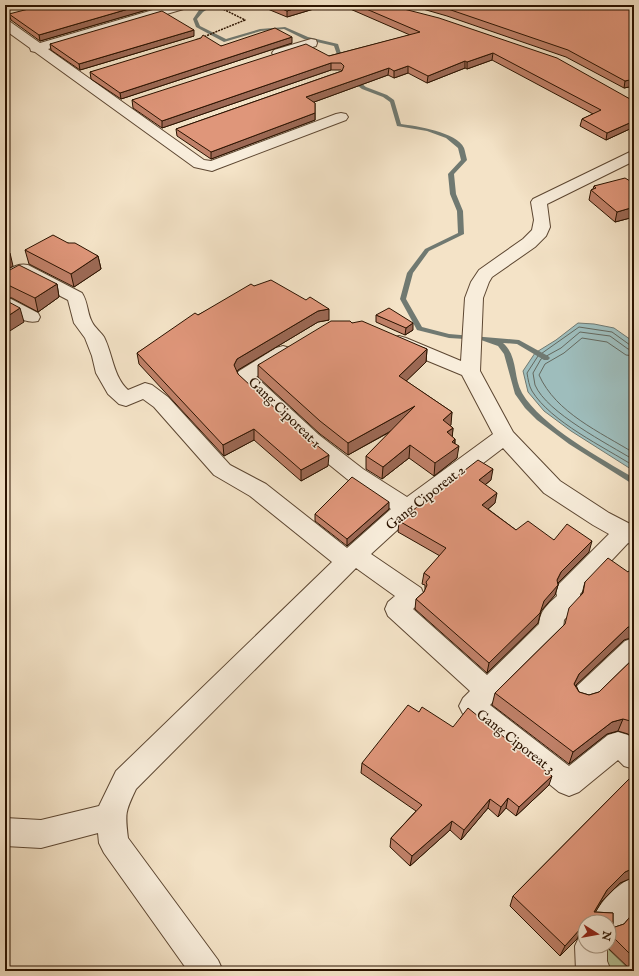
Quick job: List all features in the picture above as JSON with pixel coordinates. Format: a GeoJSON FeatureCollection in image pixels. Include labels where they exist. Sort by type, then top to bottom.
{"type":"FeatureCollection","features":[{"type":"Feature","properties":{"kind":"street"},"geometry":{"type":"LineString","coordinates":[[36,48],[183,5]]}},
{"type":"Feature","properties":{"kind":"street"},"geometry":{"type":"LineString","coordinates":[[7,19],[36,48],[200,164],[212,166],[341,116]]}},
{"type":"Feature","properties":{"kind":"street"},"geometry":{"type":"LineString","coordinates":[[267,57],[311,43]]}},
{"type":"Feature","properties":{"kind":"street"},"geometry":{"type":"LineString","coordinates":[[78,77],[92,72]]}},
{"type":"Feature","properties":{"kind":"street"},"geometry":{"type":"LineString","coordinates":[[120,106],[135,101]]}},
{"type":"Feature","properties":{"kind":"street"},"geometry":{"type":"LineString","coordinates":[[161,135],[175,130]]}},
{"type":"Feature","properties":{"kind":"street"},"geometry":{"type":"LineString","coordinates":[[630,534],[589,512],[552,487],[521,455],[506,436],[470,371],[474,298],[480,282],[485,274],[529,243],[540,232],[542,220],[539,205],[540,200],[634,155]]}},
{"type":"Feature","properties":{"kind":"street"},"geometry":{"type":"LineString","coordinates":[[5,279],[22,269],[76,297],[83,323],[94,337],[102,356],[106,373],[115,389],[126,399],[145,390],[161,402],[222,470],[258,490],[351,559],[412,595],[397,609],[486,691]]}},
{"type":"Feature","properties":{"kind":"street"},"geometry":{"type":"LineString","coordinates":[[5,303],[31,317]]}},
{"type":"Feature","properties":{"kind":"street"},"geometry":{"type":"LineString","coordinates":[[383,335],[470,371]]}},
{"type":"Feature","properties":{"kind":"street","name":"Gang Ciporeat 1"},"geometry":{"type":"LineString","coordinates":[[300,342],[249,372],[246,376],[247,379],[312,440],[355,474],[408,509]]}},
{"type":"Feature","properties":{"kind":"street","name":"Gang Ciporeat 2"},"geometry":{"type":"LineString","coordinates":[[111,816],[113,806],[126,780],[351,559],[408,509],[506,436]]}},
{"type":"Feature","properties":{"kind":"street","name":"Gang Ciporeat 3"},"geometry":{"type":"LineString","coordinates":[[630,534],[568,591],[569,599],[552,616],[551,628],[472,706],[569,783],[618,744],[634,757]]}},
{"type":"Feature","properties":{"kind":"street"},"geometry":{"type":"LineString","coordinates":[[585,695],[634,650]]}},
{"type":"Feature","properties":{"kind":"street"},"geometry":{"type":"LineString","coordinates":[[5,832],[41,834],[111,816],[114,843],[207,971]]}},
{"type":"Feature","properties":{"kind":"street"},"geometry":{"type":"LineString","coordinates":[[613,914],[634,892]]}},
{"type":"Feature","properties":{"kind":"street"},"geometry":{"type":"LineString","coordinates":[[592,954],[591,968],[595,971]]}},
{"type":"Feature","properties":{"kind":"path"},"geometry":{"type":"LineString","coordinates":[[196,40],[245,20],[216,5]]}},
{"type":"Feature","properties":{"kind":"green space"},"geometry":{"type":"Polygon","coordinates":[[[604,954],[613,954],[631,971],[602,971],[604,954]]]}},
{"type":"Feature","properties":{"kind":"water"},"geometry":{"type":"Polygon","coordinates":[[[578,323],[594,324],[614,328],[634,342],[634,471],[571,431],[544,411],[528,392],[523,371],[535,353],[556,340],[578,323]]]}},
{"type":"Feature","properties":{"kind":"building"},"geometry":{"type":"Polygon","coordinates":[[[44,5],[142,5],[39,35],[9,14],[44,5]]]}},
{"type":"Feature","properties":{"kind":"building"},"geometry":{"type":"Polygon","coordinates":[[[273,5],[305,5],[287,11],[273,5]]]}},
{"type":"Feature","properties":{"kind":"building"},"geometry":{"type":"Polygon","coordinates":[[[357,5],[396,5],[400,8],[439,18],[557,58],[634,100],[634,121],[607,133],[582,119],[601,110],[493,53],[467,62],[465,61],[428,76],[408,66],[394,71],[389,68],[306,97],[315,103],[315,113],[211,152],[176,129],[342,71],[344,66],[341,63],[331,63],[162,121],[132,100],[306,44],[329,56],[420,32],[357,5]]]}},
{"type":"Feature","properties":{"kind":"building"},"geometry":{"type":"Polygon","coordinates":[[[434,5],[634,5],[634,79],[625,81],[568,50],[434,5]]]}},
{"type":"Feature","properties":{"kind":"building"},"geometry":{"type":"Polygon","coordinates":[[[162,11],[194,30],[79,64],[50,44],[162,11]]]}},
{"type":"Feature","properties":{"kind":"building"},"geometry":{"type":"Polygon","coordinates":[[[275,28],[292,37],[120,93],[90,72],[201,38],[203,35],[221,46],[275,28]]]}},
{"type":"Feature","properties":{"kind":"building"},"geometry":{"type":"Polygon","coordinates":[[[625,178],[630,181],[634,180],[634,207],[617,212],[591,190],[596,188],[594,186],[625,178]]]}},
{"type":"Feature","properties":{"kind":"building"},"geometry":{"type":"Polygon","coordinates":[[[53,235],[68,243],[75,243],[98,256],[71,274],[25,250],[53,235]]]}},
{"type":"Feature","properties":{"kind":"building"},"geometry":{"type":"Polygon","coordinates":[[[5,250],[10,253],[5,256],[5,250]]]}},
{"type":"Feature","properties":{"kind":"building"},"geometry":{"type":"Polygon","coordinates":[[[19,265],[57,284],[35,298],[5,284],[5,272],[19,265]]]}},
{"type":"Feature","properties":{"kind":"building"},"geometry":{"type":"Polygon","coordinates":[[[271,280],[306,300],[310,297],[329,309],[318,311],[237,359],[234,365],[238,374],[304,435],[329,455],[301,470],[254,429],[223,445],[137,353],[195,313],[198,315],[251,284],[254,286],[271,280]]]}},
{"type":"Feature","properties":{"kind":"building"},"geometry":{"type":"Polygon","coordinates":[[[5,300],[20,308],[5,318],[5,300]]]}},
{"type":"Feature","properties":{"kind":"building"},"geometry":{"type":"Polygon","coordinates":[[[389,308],[413,323],[406,328],[376,315],[389,308]]]}},
{"type":"Feature","properties":{"kind":"building"},"geometry":{"type":"Polygon","coordinates":[[[331,321],[350,321],[352,323],[362,321],[427,349],[399,376],[452,412],[443,420],[453,428],[447,432],[455,439],[452,442],[459,446],[435,463],[410,445],[383,467],[366,456],[415,406],[348,443],[320,421],[258,365],[331,321]]]}},
{"type":"Feature","properties":{"kind":"building"},"geometry":{"type":"Polygon","coordinates":[[[478,460],[493,469],[479,480],[497,493],[482,505],[516,530],[528,521],[554,540],[567,524],[592,541],[561,572],[557,580],[558,585],[544,601],[540,613],[489,663],[416,599],[424,592],[427,585],[426,582],[430,577],[424,573],[446,548],[399,521],[478,460]]]}},
{"type":"Feature","properties":{"kind":"building"},"geometry":{"type":"Polygon","coordinates":[[[352,477],[389,502],[347,539],[315,514],[352,477]]]}},
{"type":"Feature","properties":{"kind":"building"},"geometry":{"type":"Polygon","coordinates":[[[608,558],[628,572],[634,565],[634,626],[628,627],[579,674],[574,684],[579,692],[589,695],[599,692],[634,658],[634,722],[623,719],[612,722],[573,752],[495,693],[565,624],[569,608],[583,593],[585,582],[608,558]]]}},
{"type":"Feature","properties":{"kind":"building"},"geometry":{"type":"Polygon","coordinates":[[[408,705],[419,712],[422,707],[453,727],[468,708],[552,776],[519,807],[508,798],[501,807],[490,799],[464,830],[452,821],[412,856],[391,838],[422,805],[362,763],[408,705]]]}},
{"type":"Feature","properties":{"kind":"building"},"geometry":{"type":"Polygon","coordinates":[[[634,774],[634,868],[625,872],[607,890],[594,912],[613,914],[577,914],[577,932],[565,946],[513,896],[634,774]]]}},
{"type":"Feature","properties":{"kind":"building"},"geometry":{"type":"Polygon","coordinates":[[[634,912],[634,958],[617,941],[617,926],[624,924],[634,912]]]}},
{"type":"Feature","properties":{"kind":"waterway"},"geometry":{"type":"LineString","coordinates":[[212,5],[201,11],[195,19],[198,27],[226,41],[260,30],[285,28],[306,38],[336,45],[342,63]]}},
{"type":"Feature","properties":{"kind":"waterway"},"geometry":{"type":"LineString","coordinates":[[352,79],[364,88],[385,96],[392,101],[399,125],[428,130],[448,137],[461,147],[464,160],[451,174],[453,194],[460,211],[461,234],[427,250],[410,273],[403,299],[419,329],[449,336],[481,338],[500,344],[505,348],[508,354],[519,394],[528,406],[555,431],[588,454],[634,482]]}},
{"type":"Feature","properties":{"kind":"waterway"},"geometry":{"type":"LineString","coordinates":[[494,340],[519,342],[546,358]]}}]}
